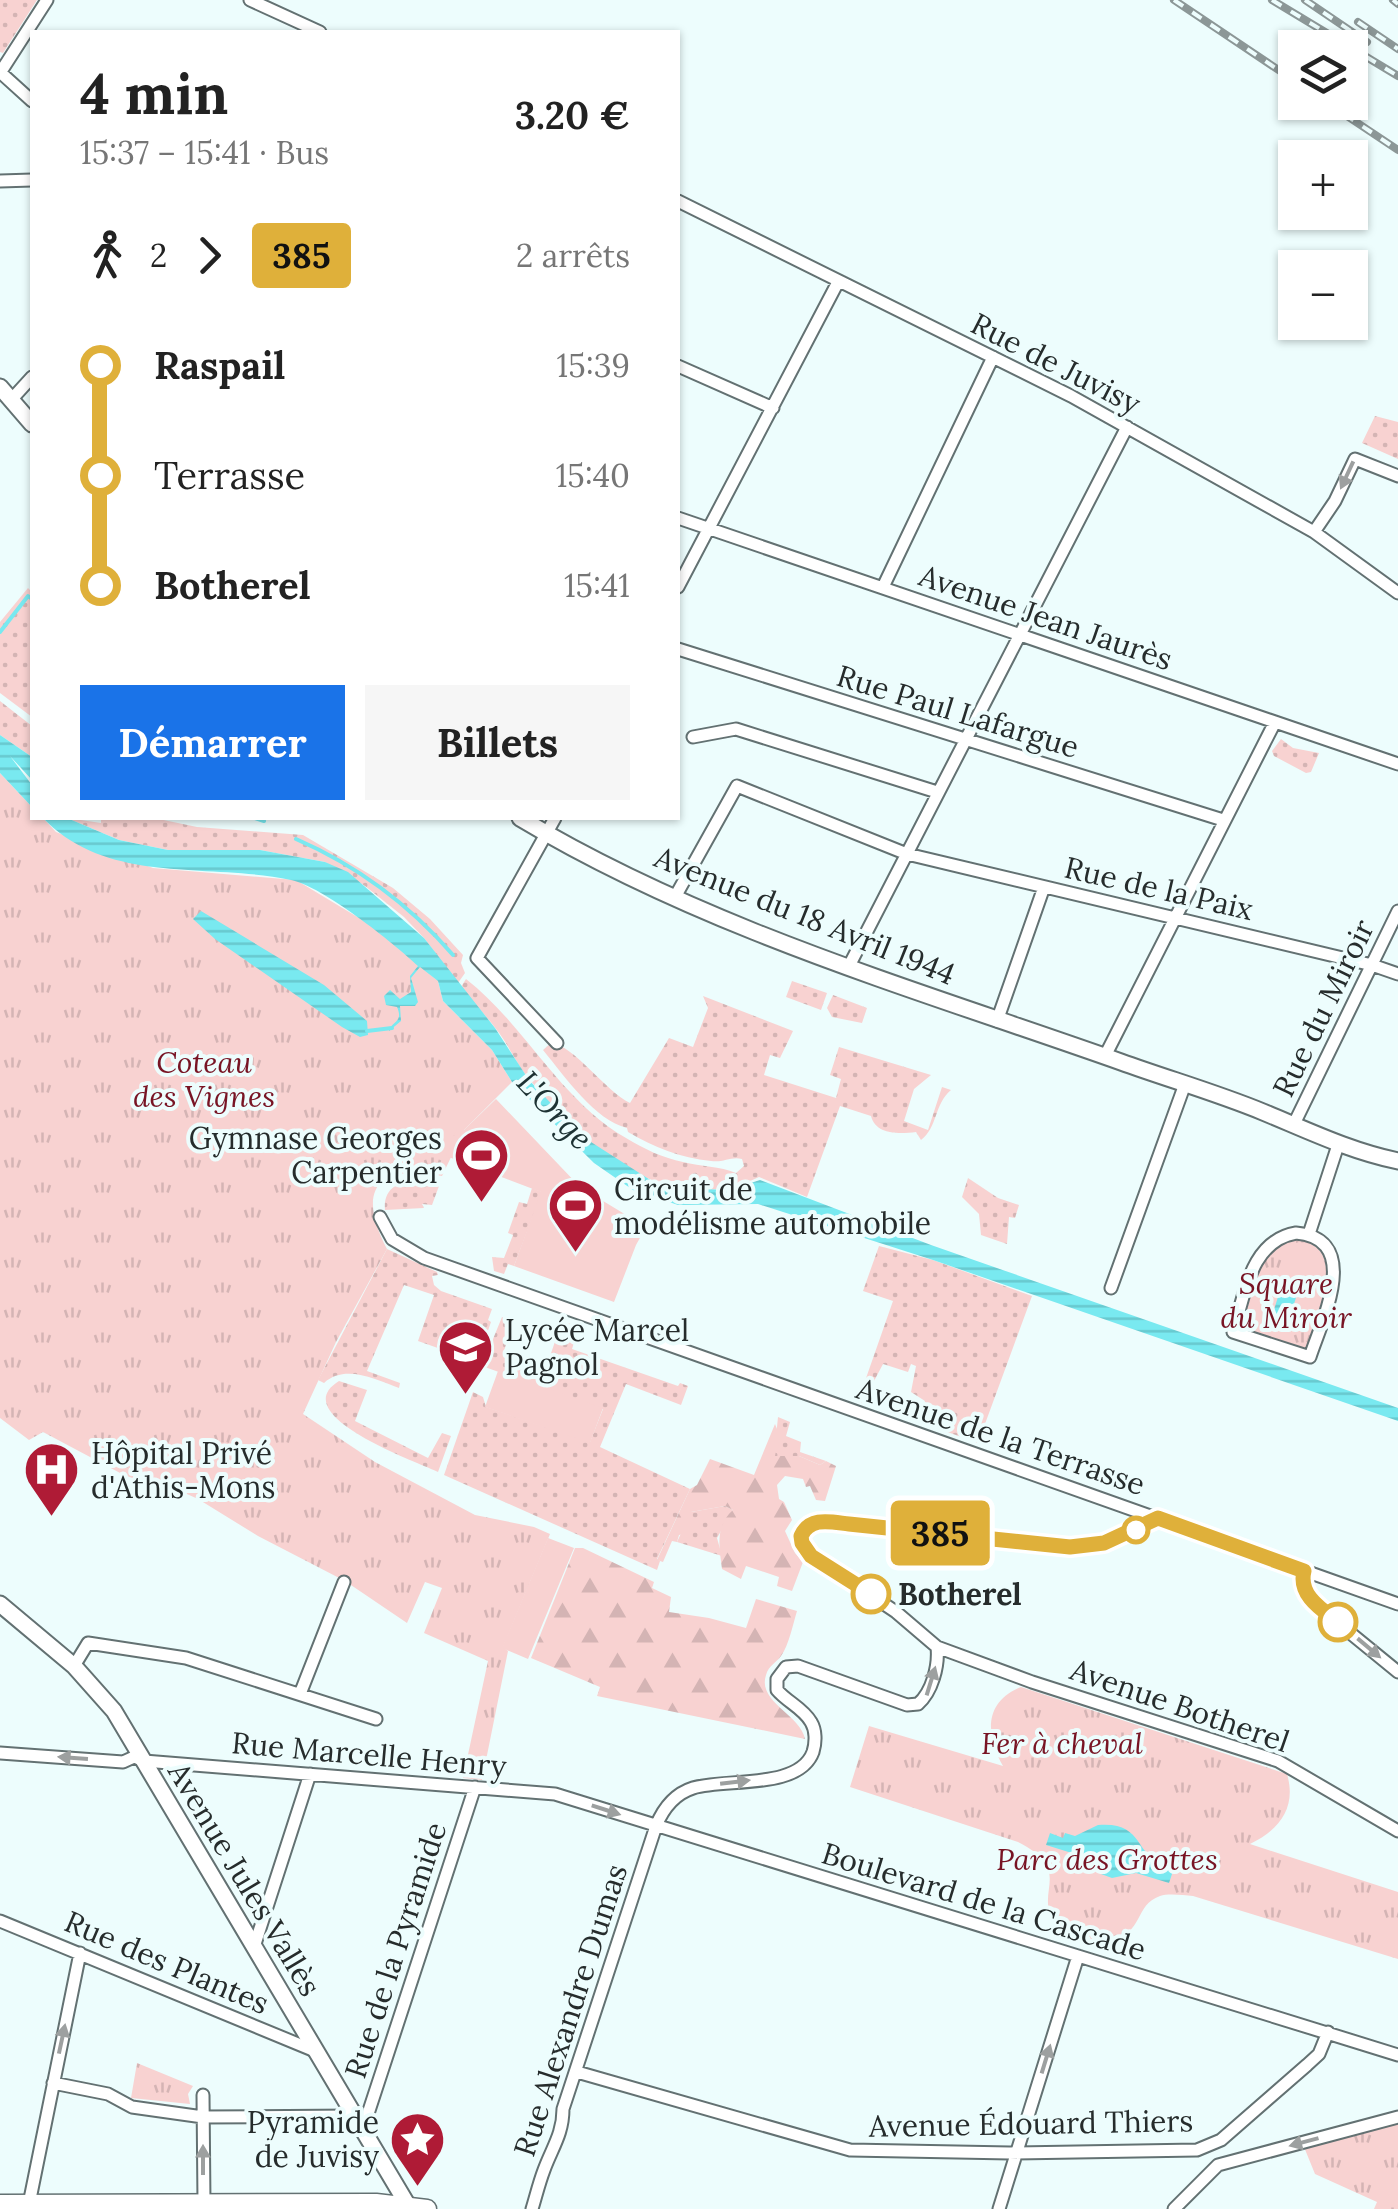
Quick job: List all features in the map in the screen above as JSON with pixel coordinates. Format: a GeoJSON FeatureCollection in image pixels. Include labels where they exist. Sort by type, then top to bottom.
{"type":"FeatureCollection","features":[{"type":"Feature","properties":{"kind":"main road"},"geometry":{"type":"LineString","coordinates":[[0,2204],[407,2205]]}},
{"type":"Feature","properties":{"kind":"street"},"geometry":{"type":"LineString","coordinates":[[30,98],[0,73],[47,0]]}},
{"type":"Feature","properties":{"kind":"street"},"geometry":{"type":"LineString","coordinates":[[250,0],[316,30]]}},
{"type":"Feature","properties":{"kind":"street"},"geometry":{"type":"LineString","coordinates":[[0,181],[30,180]]}},
{"type":"Feature","properties":{"kind":"street","name":"Rue de Juvisy"},"geometry":{"type":"LineString","coordinates":[[680,202],[1126,427],[1314,532],[1398,593]]}},
{"type":"Feature","properties":{"kind":"street"},"geometry":{"type":"LineString","coordinates":[[680,583],[838,282]]}},
{"type":"Feature","properties":{"kind":"street"},"geometry":{"type":"LineString","coordinates":[[883,587],[993,357]]}},
{"type":"Feature","properties":{"kind":"street"},"geometry":{"type":"LineString","coordinates":[[680,367],[773,408]]}},
{"type":"Feature","properties":{"kind":"street"},"geometry":{"type":"LineString","coordinates":[[30,379],[6,394],[30,422]]}},
{"type":"Feature","properties":{"kind":"street"},"geometry":{"type":"LineString","coordinates":[[849,966],[1126,427]]}},
{"type":"Feature","properties":{"kind":"street"},"geometry":{"type":"LineString","coordinates":[[1314,532],[1335,501],[1355,458],[1398,476]]}},
{"type":"Feature","properties":{"kind":"street","name":"Avenue Jean Jaurès"},"geometry":{"type":"LineString","coordinates":[[680,519],[1398,764]]}},
{"type":"Feature","properties":{"kind":"street","name":"Rue Paul Lafargue"},"geometry":{"type":"LineString","coordinates":[[680,650],[1224,820]]}},
{"type":"Feature","properties":{"kind":"street"},"geometry":{"type":"LineString","coordinates":[[1104,1056],[1275,722]]}},
{"type":"Feature","properties":{"kind":"street"},"geometry":{"type":"LineString","coordinates":[[692,736],[736,729],[938,792]]}},
{"type":"Feature","properties":{"kind":"street","name":"Rue de la Paix"},"geometry":{"type":"LineString","coordinates":[[675,897],[736,786],[907,854],[1398,974]]}},
{"type":"Feature","properties":{"kind":"street","name":"Avenue du 18 Avril 1944"},"geometry":{"type":"LineString","coordinates":[[523,820],[675,897],[849,966],[1260,1110],[1338,1144],[1398,1162]]}},
{"type":"Feature","properties":{"kind":"street"},"geometry":{"type":"LineString","coordinates":[[554,820],[477,958],[557,1043]]}},
{"type":"Feature","properties":{"kind":"street"},"geometry":{"type":"LineString","coordinates":[[997,1020],[1044,887]]}},
{"type":"Feature","properties":{"kind":"street","name":"Rue du Miroir"},"geometry":{"type":"LineString","coordinates":[[1293,1126],[1398,911]]}},
{"type":"Feature","properties":{"kind":"street"},"geometry":{"type":"LineString","coordinates":[[1112,1288],[1185,1084]]}},
{"type":"Feature","properties":{"kind":"street"},"geometry":{"type":"LineString","coordinates":[[1308,1234],[1338,1144]]}},
{"type":"Feature","properties":{"kind":"street","name":"Avenue de la Terrasse"},"geometry":{"type":"LineString","coordinates":[[380,1217],[392,1239],[424,1258],[1398,1604]]}},
{"type":"Feature","properties":{"kind":"street"},"geometry":{"type":"LineString","coordinates":[[1308,1234],[1323,1243],[1336,1275],[1310,1358],[1233,1332],[1261,1253],[1286,1235],[1308,1234]]}},
{"type":"Feature","properties":{"kind":"street"},"geometry":{"type":"LineString","coordinates":[[656,1826],[666,1807],[692,1788],[788,1775],[808,1762],[815,1743],[812,1723],[777,1690],[778,1675],[786,1667],[798,1666],[907,1705],[918,1704],[928,1695],[937,1647],[896,1612],[811,1556],[802,1543],[803,1530],[815,1522],[1070,1547],[1104,1543],[1158,1518]]}},
{"type":"Feature","properties":{"kind":"street"},"geometry":{"type":"LineString","coordinates":[[1304,1571],[1303,1588],[1316,1605],[1398,1672]]}},
{"type":"Feature","properties":{"kind":"street"},"geometry":{"type":"LineString","coordinates":[[300,1694],[344,1582]]}},
{"type":"Feature","properties":{"kind":"street","name":"Avenue Jules Vallès"},"geometry":{"type":"LineString","coordinates":[[0,1604],[74,1666],[114,1711],[407,2205]]}},
{"type":"Feature","properties":{"kind":"street"},"geometry":{"type":"LineString","coordinates":[[74,1666],[88,1643],[186,1658],[376,1719]]}},
{"type":"Feature","properties":{"kind":"street","name":"Avenue Botherel"},"geometry":{"type":"LineString","coordinates":[[937,1647],[1278,1761],[1398,1831]]}},
{"type":"Feature","properties":{"kind":"street","name":"Rue Marcelle Henry"},"geometry":{"type":"LineString","coordinates":[[0,1753],[123,1762],[134,1757],[144,1761],[556,1794]]}},
{"type":"Feature","properties":{"kind":"street"},"geometry":{"type":"LineString","coordinates":[[254,1947],[310,1774]]}},
{"type":"Feature","properties":{"kind":"street","name":"Rue de la Pyramide"},"geometry":{"type":"LineString","coordinates":[[359,2122],[475,1787]]}},
{"type":"Feature","properties":{"kind":"street","name":"Boulevard de la Cascade"},"geometry":{"type":"LineString","coordinates":[[556,1794],[1398,2056]]}},
{"type":"Feature","properties":{"kind":"street","name":"Rue Alexandre Dumas"},"geometry":{"type":"LineString","coordinates":[[532,2209],[563,2125],[563,2109],[656,1826]]}},
{"type":"Feature","properties":{"kind":"street","name":"Rue des Plantes"},"geometry":{"type":"LineString","coordinates":[[0,1921],[315,2051]]}},
{"type":"Feature","properties":{"kind":"street"},"geometry":{"type":"LineString","coordinates":[[30,2204],[80,1953]]}},
{"type":"Feature","properties":{"kind":"street"},"geometry":{"type":"LineString","coordinates":[[999,2209],[1078,1956]]}},
{"type":"Feature","properties":{"kind":"street","name":"Avenue Édouard Thiers"},"geometry":{"type":"LineString","coordinates":[[577,2072],[850,2150],[1197,2150],[1210,2146],[1319,2054],[1328,2032]]}},
{"type":"Feature","properties":{"kind":"street"},"geometry":{"type":"LineString","coordinates":[[53,2083],[108,2094],[132,2108],[203,2117],[359,2122]]}},
{"type":"Feature","properties":{"kind":"street"},"geometry":{"type":"LineString","coordinates":[[203,2096],[204,2203]]}},
{"type":"Feature","properties":{"kind":"street"},"geometry":{"type":"LineString","coordinates":[[1174,2209],[1218,2165],[1398,2118]]}},
{"type":"Feature","properties":{"kind":"street"},"geometry":{"type":"LineString","coordinates":[[1210,2146],[1218,2165]]}},
{"type":"Feature","properties":{"kind":"green space"},"geometry":{"type":"Polygon","coordinates":[[[0,0],[37,0],[3,53],[0,52],[0,0]]]}},
{"type":"Feature","properties":{"kind":"green space"},"geometry":{"type":"Polygon","coordinates":[[[1375,416],[1398,422],[1398,459],[1362,443],[1375,416]]]}},
{"type":"Feature","properties":{"kind":"green space"},"geometry":{"type":"Polygon","coordinates":[[[28,588],[30,716],[0,693],[0,622],[28,588]]]}},
{"type":"Feature","properties":{"kind":"green space"},"geometry":{"type":"Polygon","coordinates":[[[0,701],[30,724],[30,756],[0,735],[0,701]]]}},
{"type":"Feature","properties":{"kind":"green space"},"geometry":{"type":"Polygon","coordinates":[[[1281,739],[1293,748],[1319,753],[1311,772],[1274,756],[1272,751],[1281,739]]]}},
{"type":"Feature","properties":{"kind":"green space","name":"Coteau des Vignes"},"geometry":{"type":"Polygon","coordinates":[[[0,773],[30,805],[30,820],[45,820],[56,832],[153,868],[296,880],[374,927],[438,981],[443,1001],[492,1050],[512,1082],[464,1130],[442,1176],[402,1174],[378,1186],[373,1211],[387,1249],[336,1342],[303,1414],[375,1462],[475,1515],[550,1534],[503,1647],[508,1651],[482,1780],[463,1778],[488,1661],[424,1633],[442,1588],[425,1582],[407,1623],[345,1581],[258,1536],[198,1499],[158,1481],[155,1487],[122,1474],[43,1432],[29,1440],[0,1418],[0,773]]]}},
{"type":"Feature","properties":{"kind":"green space"},"geometry":{"type":"Polygon","coordinates":[[[72,820],[101,823],[164,820],[197,827],[303,835],[393,888],[430,919],[463,955],[465,973],[458,983],[404,917],[365,886],[325,862],[260,850],[168,850],[119,840],[72,820]]]}},
{"type":"Feature","properties":{"kind":"green space"},"geometry":{"type":"Polygon","coordinates":[[[466,979],[602,1122],[647,1149],[690,1164],[736,1173],[744,1166],[742,1159],[700,1160],[678,1154],[628,1132],[592,1107],[543,1050],[551,1043],[570,1052],[630,1103],[669,1038],[693,1047],[708,1008],[703,996],[793,1031],[780,1058],[770,1055],[764,1075],[836,1098],[841,1079],[830,1075],[839,1047],[931,1075],[914,1089],[904,1121],[928,1130],[942,1087],[951,1090],[930,1129],[921,1140],[916,1132],[883,1130],[871,1116],[840,1106],[807,1197],[759,1177],[725,1188],[692,1190],[661,1183],[603,1152],[552,1105],[461,987],[466,979]]]}},
{"type":"Feature","properties":{"kind":"green space"},"geometry":{"type":"Polygon","coordinates":[[[792,981],[827,993],[821,1010],[786,997],[792,981]]]}},
{"type":"Feature","properties":{"kind":"green space"},"geometry":{"type":"Polygon","coordinates":[[[833,995],[867,1008],[862,1023],[832,1017],[827,1008],[833,995]]]}},
{"type":"Feature","properties":{"kind":"green space"},"geometry":{"type":"Polygon","coordinates":[[[496,1099],[580,1187],[646,1227],[614,1302],[514,1266],[541,1192],[446,1156],[457,1128],[464,1130],[496,1099]]]}},
{"type":"Feature","properties":{"kind":"green space"},"geometry":{"type":"Polygon","coordinates":[[[968,1178],[998,1198],[1019,1205],[1015,1218],[1009,1217],[1007,1244],[981,1235],[979,1214],[962,1197],[968,1178]]]}},
{"type":"Feature","properties":{"kind":"green space"},"geometry":{"type":"Polygon","coordinates":[[[419,1180],[439,1186],[432,1205],[385,1210],[387,1196],[394,1187],[419,1180]]]}},
{"type":"Feature","properties":{"kind":"green space"},"geometry":{"type":"Polygon","coordinates":[[[532,1188],[542,1192],[514,1266],[508,1264],[504,1274],[494,1271],[492,1257],[504,1258],[519,1202],[527,1204],[532,1188]]]}},
{"type":"Feature","properties":{"kind":"green space","name":"Square du Miroir"},"geometry":{"type":"Polygon","coordinates":[[[1295,1238],[1320,1251],[1326,1278],[1331,1279],[1309,1347],[1304,1350],[1245,1331],[1242,1326],[1262,1258],[1267,1259],[1276,1246],[1295,1238]]]}},
{"type":"Feature","properties":{"kind":"green space"},"geometry":{"type":"Polygon","coordinates":[[[879,1246],[933,1260],[1032,1296],[978,1443],[903,1416],[908,1406],[922,1409],[925,1401],[911,1392],[916,1366],[911,1364],[908,1372],[883,1364],[868,1405],[858,1401],[893,1301],[863,1291],[879,1246]]]}},
{"type":"Feature","properties":{"kind":"green space"},"geometry":{"type":"Polygon","coordinates":[[[387,1249],[437,1272],[432,1276],[441,1291],[492,1309],[472,1376],[465,1374],[469,1359],[418,1341],[434,1295],[404,1285],[367,1371],[400,1383],[399,1388],[351,1374],[332,1377],[324,1383],[318,1380],[387,1249]]]}},
{"type":"Feature","properties":{"kind":"green space"},"geometry":{"type":"Polygon","coordinates":[[[502,1317],[513,1321],[504,1351],[547,1365],[562,1321],[579,1327],[572,1349],[678,1386],[688,1386],[681,1405],[626,1384],[600,1447],[690,1489],[657,1559],[657,1570],[444,1475],[473,1392],[483,1397],[486,1407],[590,1442],[603,1409],[482,1366],[502,1317]]]}},
{"type":"Feature","properties":{"kind":"green space"},"geometry":{"type":"Polygon","coordinates":[[[498,1371],[603,1408],[590,1443],[485,1407],[498,1371]]]}},
{"type":"Feature","properties":{"kind":"green space"},"geometry":{"type":"Polygon","coordinates":[[[339,1381],[367,1390],[355,1421],[428,1458],[442,1433],[451,1436],[438,1472],[383,1448],[341,1422],[328,1408],[327,1394],[339,1381]]]}},
{"type":"Feature","properties":{"kind":"green space"},"geometry":{"type":"Polygon","coordinates":[[[778,1417],[790,1422],[786,1436],[801,1442],[800,1452],[826,1461],[820,1465],[799,1456],[774,1456],[778,1417]]]}},
{"type":"Feature","properties":{"kind":"green space"},"geometry":{"type":"Polygon","coordinates":[[[775,1424],[779,1434],[775,1456],[799,1456],[820,1465],[826,1461],[836,1466],[825,1501],[816,1500],[803,1479],[785,1476],[777,1485],[779,1499],[792,1520],[785,1531],[803,1562],[792,1591],[777,1586],[779,1577],[746,1566],[741,1579],[722,1569],[721,1530],[733,1510],[725,1506],[691,1512],[693,1526],[689,1533],[679,1535],[677,1542],[672,1541],[663,1562],[657,1560],[690,1489],[697,1485],[710,1459],[754,1475],[775,1424]]]}},
{"type":"Feature","properties":{"kind":"green space"},"geometry":{"type":"Polygon","coordinates":[[[725,1506],[733,1510],[717,1538],[722,1556],[677,1542],[691,1512],[725,1506]]]}},
{"type":"Feature","properties":{"kind":"green space"},"geometry":{"type":"Polygon","coordinates":[[[548,1538],[574,1548],[528,1659],[502,1648],[548,1538]]]}},
{"type":"Feature","properties":{"kind":"green space"},"geometry":{"type":"Polygon","coordinates":[[[575,1548],[583,1548],[654,1582],[652,1588],[671,1597],[669,1612],[746,1628],[756,1599],[797,1611],[786,1646],[767,1672],[765,1684],[773,1701],[796,1722],[805,1739],[597,1696],[600,1687],[531,1658],[575,1548]]]}},
{"type":"Feature","properties":{"kind":"green space","name":"Parc des Grottes"},"geometry":{"type":"Polygon","coordinates":[[[1021,1687],[1287,1774],[1290,1797],[1283,1817],[1250,1844],[1398,1892],[1398,1959],[1176,1894],[1152,1900],[1128,1933],[1105,1949],[1093,1946],[1090,1937],[1080,1935],[1072,1939],[1060,1935],[1048,1905],[1049,1874],[1036,1853],[1018,1842],[850,1787],[869,1726],[1003,1766],[993,1743],[991,1721],[1000,1701],[1021,1687]]]}},
{"type":"Feature","properties":{"kind":"green space"},"geometry":{"type":"Polygon","coordinates":[[[137,2063],[193,2086],[188,2094],[190,2104],[131,2098],[137,2063]]]}},
{"type":"Feature","properties":{"kind":"green space"},"geometry":{"type":"Polygon","coordinates":[[[1398,2122],[1398,2209],[1374,2209],[1377,2202],[1315,2174],[1304,2147],[1398,2122]]]}},
{"type":"Feature","properties":{"kind":"water"},"geometry":{"type":"Polygon","coordinates":[[[0,735],[30,756],[30,778],[10,756],[30,782],[30,805],[0,773],[0,735]]]}},
{"type":"Feature","properties":{"kind":"water","name":"L'Orge"},"geometry":{"type":"Polygon","coordinates":[[[45,820],[72,820],[119,840],[168,850],[260,850],[325,862],[348,872],[424,938],[495,1028],[529,1080],[562,1115],[591,1142],[655,1183],[673,1188],[729,1190],[760,1180],[931,1245],[1398,1408],[1398,1421],[933,1260],[758,1204],[678,1205],[633,1190],[594,1163],[512,1082],[492,1050],[443,1001],[438,981],[420,967],[411,978],[418,1002],[415,1006],[400,1006],[401,1021],[389,1031],[399,1012],[397,1007],[386,1005],[384,996],[390,990],[400,999],[411,992],[410,976],[418,966],[321,893],[291,880],[259,875],[128,863],[69,839],[45,820]]]}},
{"type":"Feature","properties":{"kind":"water"},"geometry":{"type":"Polygon","coordinates":[[[201,911],[324,985],[367,1021],[368,1035],[360,1037],[342,1027],[215,939],[193,919],[201,911]]]}},
{"type":"Feature","properties":{"kind":"water"},"geometry":{"type":"Polygon","coordinates":[[[1284,1277],[1301,1282],[1286,1329],[1270,1323],[1284,1277]]]}},
{"type":"Feature","properties":{"kind":"water"},"geometry":{"type":"Polygon","coordinates":[[[1098,1825],[1113,1825],[1131,1833],[1160,1862],[1160,1867],[1173,1871],[1169,1883],[1136,1873],[1112,1878],[1101,1874],[1091,1859],[1046,1845],[1050,1833],[1063,1838],[1065,1833],[1075,1836],[1098,1825]]]}},
{"type":"Feature","properties":{"kind":"waterway"},"geometry":{"type":"LineString","coordinates":[[0,632],[30,598]]}},
{"type":"Feature","properties":{"kind":"waterway"},"geometry":{"type":"LineString","coordinates":[[296,839],[381,888],[453,955]]}},
{"type":"Feature","properties":{"kind":"waterway"},"geometry":{"type":"LineString","coordinates":[[367,1031],[392,1028]]}},
{"type":"Feature","properties":{"kind":"railway"},"geometry":{"type":"LineString","coordinates":[[1174,0],[1278,70]]}},
{"type":"Feature","properties":{"kind":"railway"},"geometry":{"type":"LineString","coordinates":[[1272,0],[1398,76]]}},
{"type":"Feature","properties":{"kind":"railway"},"geometry":{"type":"LineString","coordinates":[[1305,0],[1349,30]]}},
{"type":"Feature","properties":{"kind":"railway"},"geometry":{"type":"LineString","coordinates":[[1393,0],[1398,4]]}},
{"type":"Feature","properties":{"kind":"railway"},"geometry":{"type":"LineString","coordinates":[[1358,22],[1398,49]]}},
{"type":"Feature","properties":{"kind":"railway"},"geometry":{"type":"LineString","coordinates":[[1353,120],[1398,150]]}},
{"type":"Feature","properties":{"kind":"bus line","name":"385"},"geometry":{"type":"LineString","coordinates":[[871,1594],[811,1556],[801,1536],[808,1525],[815,1522],[904,1528],[1070,1547],[1104,1543],[1158,1518],[1304,1571],[1301,1581],[1307,1594],[1338,1622]]}},
{"type":"Feature","properties":{"kind":"place","name":"Gymnase Georges Carpentier"},"geometry":{"type":"Point","coordinates":[481,1204]}},
{"type":"Feature","properties":{"kind":"place","name":"Circuit de modélisme automobile"},"geometry":{"type":"Point","coordinates":[575,1255]}},
{"type":"Feature","properties":{"kind":"place","name":"Lycée Marcel Pagnol"},"geometry":{"type":"Point","coordinates":[466,1396]}},
{"type":"Feature","properties":{"kind":"place","name":"Hôpital Privé d'Athis-Mons"},"geometry":{"type":"Point","coordinates":[52,1519]}},
{"type":"Feature","properties":{"kind":"place","name":"Botherel"},"geometry":{"type":"Point","coordinates":[871,1594]}},
{"type":"Feature","properties":{"kind":"place","name":"Pyramide de Juvisy"},"geometry":{"type":"Point","coordinates":[418,2188]}},
{"type":"Feature","properties":{"kind":"park label","name":"Fer à cheval"},"geometry":{"type":"Point","coordinates":[1062,1743]}}]}
